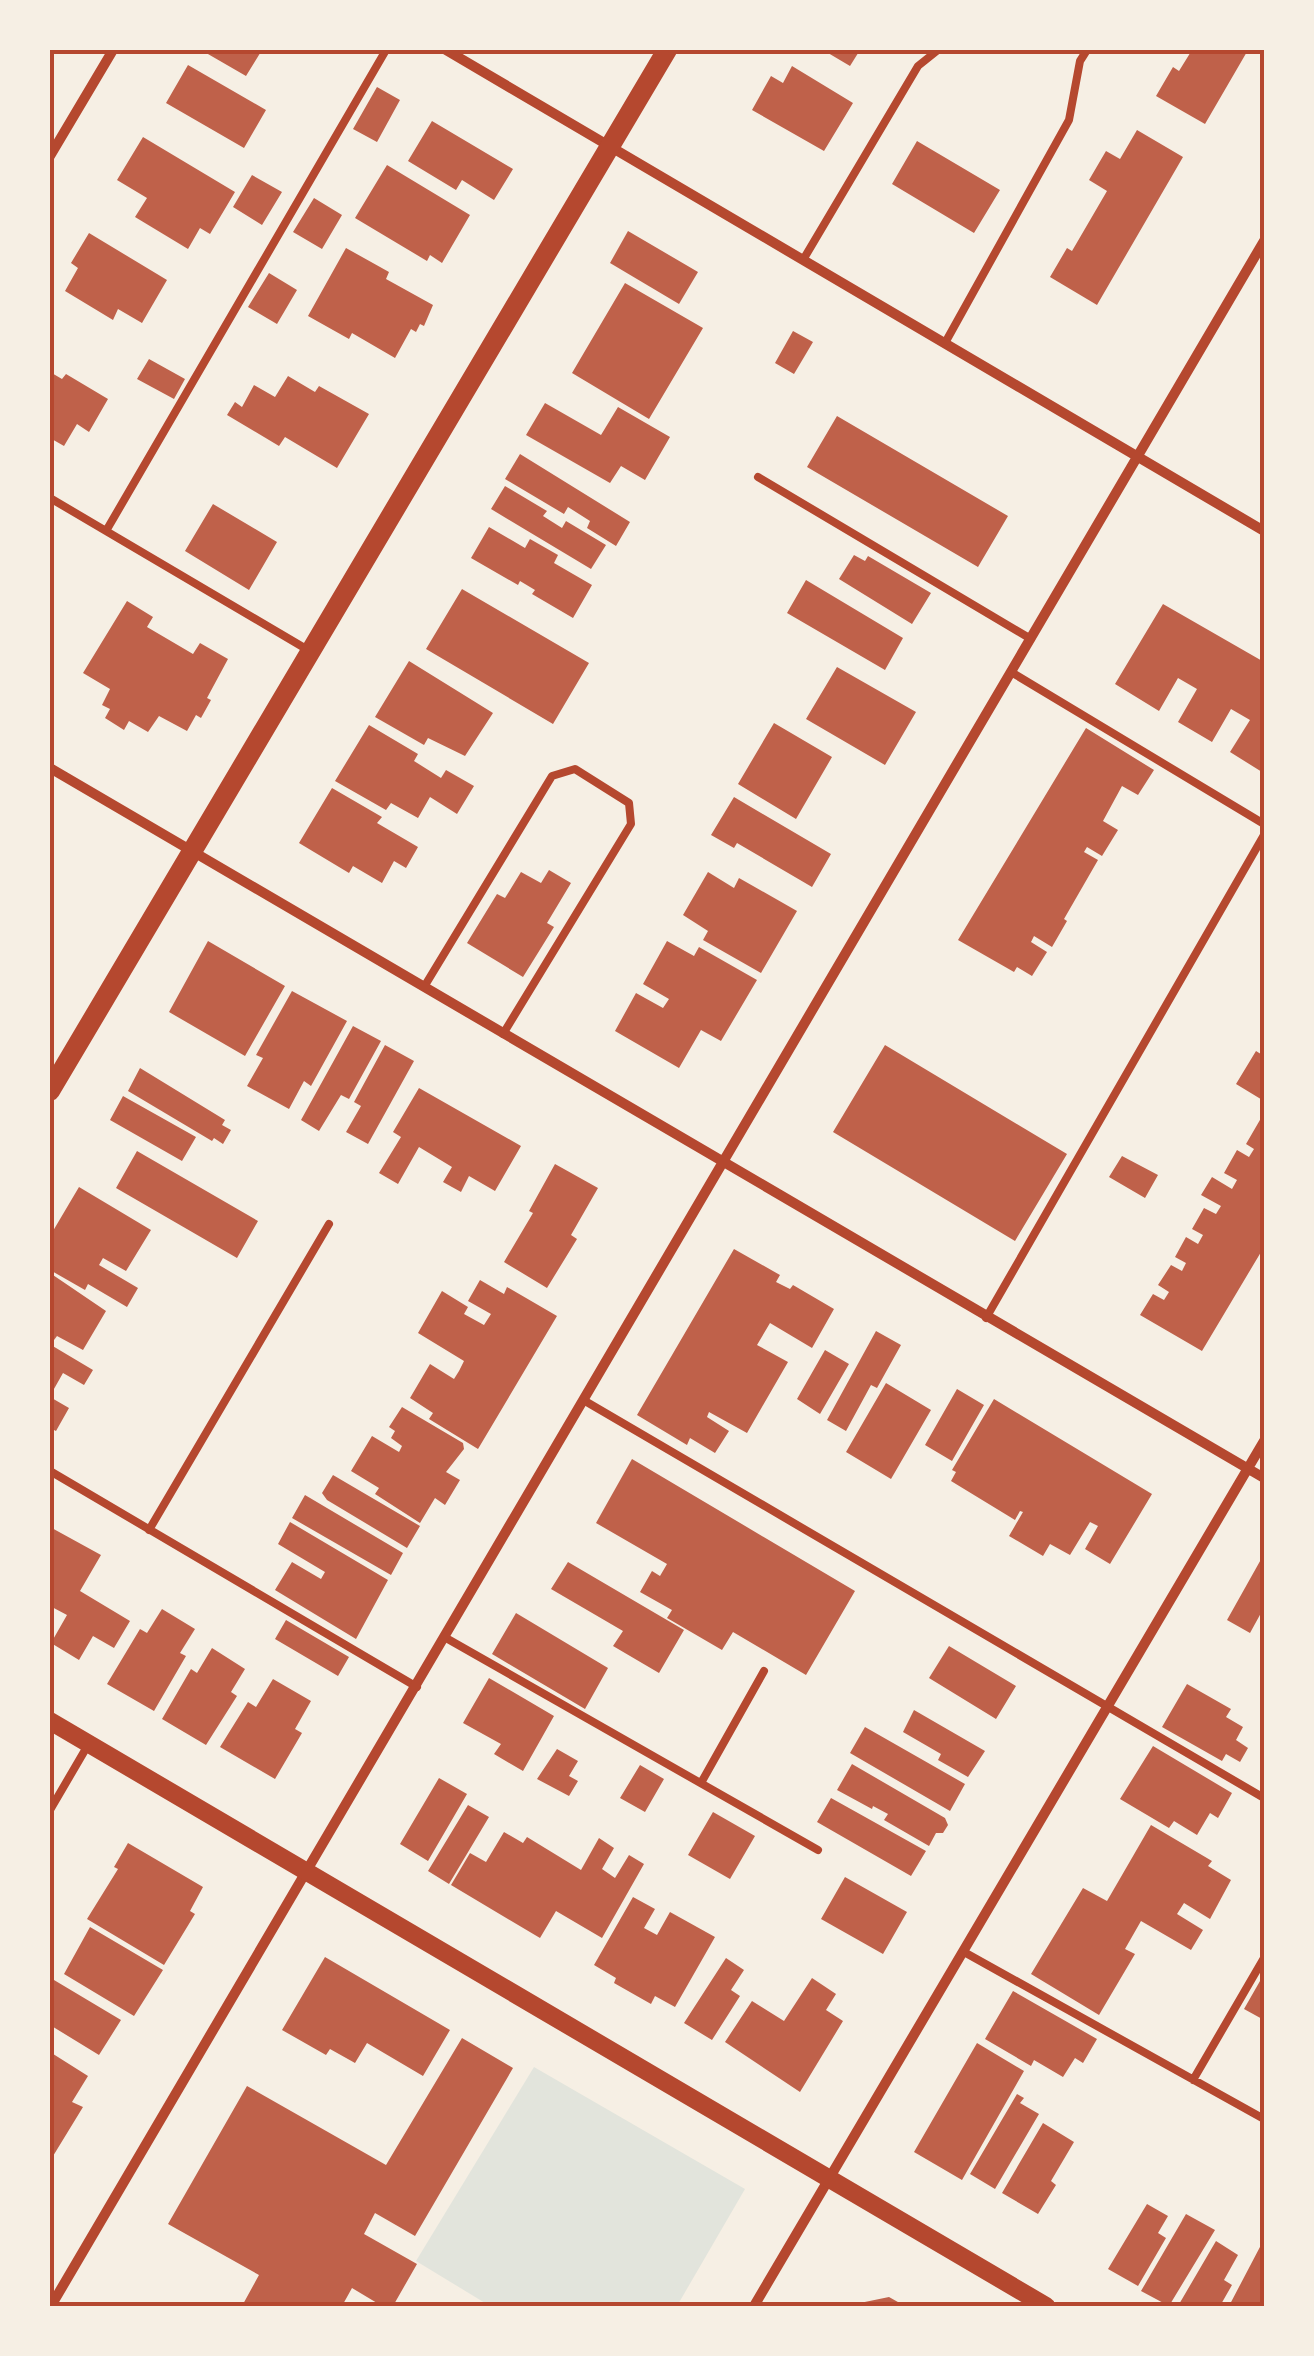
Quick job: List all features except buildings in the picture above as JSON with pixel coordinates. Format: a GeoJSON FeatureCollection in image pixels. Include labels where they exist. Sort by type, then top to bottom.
{"type":"FeatureCollection","features":[{"type":"Feature","properties":{"kind":"main road"},"geometry":{"type":"LineString","coordinates":[[50,1090],[668,50]]}},
{"type":"Feature","properties":{"kind":"street"},"geometry":{"type":"LineString","coordinates":[[50,156],[113,50]]}},
{"type":"Feature","properties":{"kind":"street"},"geometry":{"type":"LineString","coordinates":[[446,50],[1264,531]]}},
{"type":"Feature","properties":{"kind":"street"},"geometry":{"type":"LineString","coordinates":[[51,2306],[1264,241]]}},
{"type":"Feature","properties":{"kind":"street"},"geometry":{"type":"LineString","coordinates":[[50,768],[1264,1478]]}},
{"type":"Feature","properties":{"kind":"street"},"geometry":{"type":"LineString","coordinates":[[754,2306],[1264,1441]]}},
{"type":"Feature","properties":{"kind":"street"},"geometry":{"type":"LineString","coordinates":[[50,1721],[1046,2306]]}},
{"type":"Feature","properties":{"kind":"lane"},"geometry":{"type":"LineString","coordinates":[[106,531],[386,50]]}},
{"type":"Feature","properties":{"kind":"lane"},"geometry":{"type":"LineString","coordinates":[[804,260],[918,66],[938,50]]}},
{"type":"Feature","properties":{"kind":"lane"},"geometry":{"type":"LineString","coordinates":[[945,343],[1069,120],[1080,61],[1087,50]]}},
{"type":"Feature","properties":{"kind":"lane"},"geometry":{"type":"LineString","coordinates":[[758,477],[1031,639]]}},
{"type":"Feature","properties":{"kind":"lane"},"geometry":{"type":"LineString","coordinates":[[50,498],[312,652]]}},
{"type":"Feature","properties":{"kind":"lane"},"geometry":{"type":"LineString","coordinates":[[1011,672],[1264,824]]}},
{"type":"Feature","properties":{"kind":"lane"},"geometry":{"type":"LineString","coordinates":[[424,987],[552,776],[574,769],[630,803],[631,824],[503,1034]]}},
{"type":"Feature","properties":{"kind":"lane"},"geometry":{"type":"LineString","coordinates":[[986,1318],[1264,836]]}},
{"type":"Feature","properties":{"kind":"lane"},"geometry":{"type":"LineString","coordinates":[[149,1530],[329,1224]]}},
{"type":"Feature","properties":{"kind":"lane"},"geometry":{"type":"LineString","coordinates":[[584,1401],[1264,1798]]}},
{"type":"Feature","properties":{"kind":"lane"},"geometry":{"type":"LineString","coordinates":[[50,1471],[417,1687]]}},
{"type":"Feature","properties":{"kind":"lane"},"geometry":{"type":"LineString","coordinates":[[446,1638],[818,1850]]}},
{"type":"Feature","properties":{"kind":"lane"},"geometry":{"type":"LineString","coordinates":[[701,1784],[764,1672]]}},
{"type":"Feature","properties":{"kind":"lane"},"geometry":{"type":"LineString","coordinates":[[50,1810],[88,1744]]}},
{"type":"Feature","properties":{"kind":"lane"},"geometry":{"type":"LineString","coordinates":[[964,1952],[1260,2117],[1264,2102]]}},
{"type":"Feature","properties":{"kind":"lane"},"geometry":{"type":"LineString","coordinates":[[1192,2080],[1264,1958]]}},
{"type":"Feature","properties":{"kind":"shaded area"},"geometry":{"type":"Polygon","coordinates":[[[534,2067],[745,2189],[677,2306],[490,2306],[416,2261],[534,2067]]]}}]}
